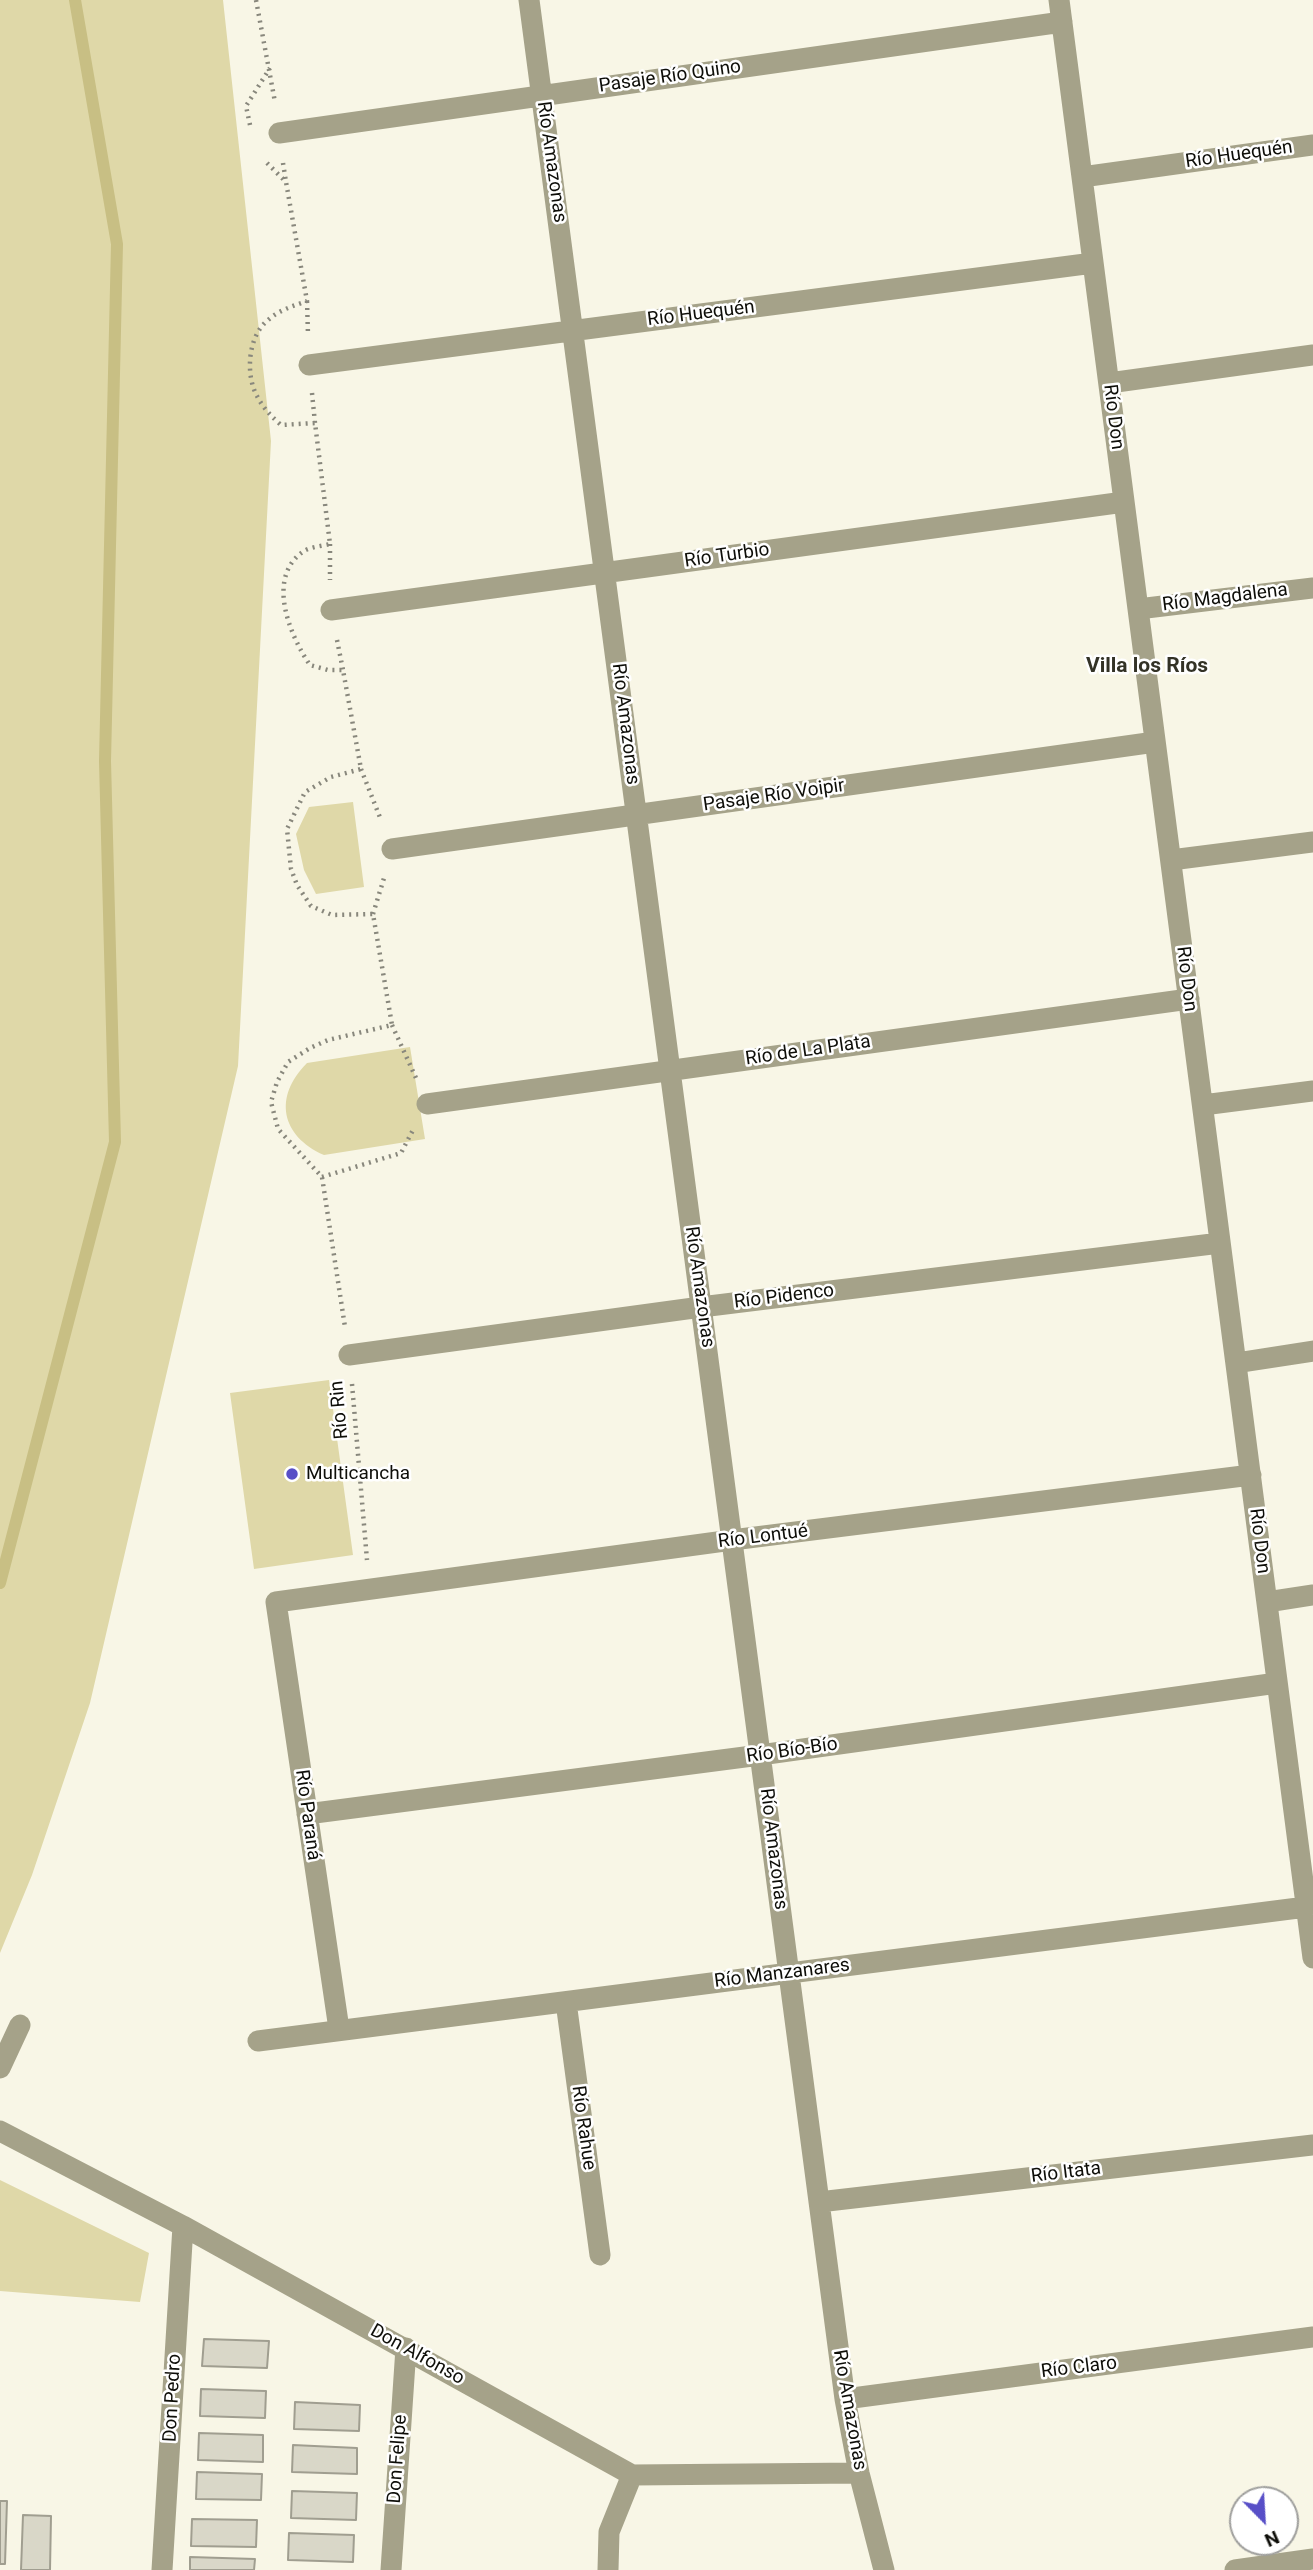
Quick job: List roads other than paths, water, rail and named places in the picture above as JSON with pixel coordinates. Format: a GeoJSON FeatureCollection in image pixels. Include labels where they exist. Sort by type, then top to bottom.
{"type":"FeatureCollection","features":[{"type":"Feature","properties":{"kind":"street","name":"Río Amazonas"},"geometry":{"type":"LineString","coordinates":[[530,0],[845,2399],[859,2473],[884,2570]]}},
{"type":"Feature","properties":{"kind":"street","name":"Río Don"},"geometry":{"type":"LineString","coordinates":[[1059,0],[1313,1958]]}},
{"type":"Feature","properties":{"kind":"street","name":"Pasaje Río Quino"},"geometry":{"type":"LineString","coordinates":[[279,133],[1062,22]]}},
{"type":"Feature","properties":{"kind":"street","name":"Río Huequén"},"geometry":{"type":"LineString","coordinates":[[1082,177],[1313,145]]}},
{"type":"Feature","properties":{"kind":"street","name":"Río Huequén"},"geometry":{"type":"LineString","coordinates":[[309,365],[1093,263]]}},
{"type":"Feature","properties":{"kind":"street"},"geometry":{"type":"LineString","coordinates":[[1109,383],[1313,355]]}},
{"type":"Feature","properties":{"kind":"street","name":"Río Turbio"},"geometry":{"type":"LineString","coordinates":[[331,610],[1124,502]]}},
{"type":"Feature","properties":{"kind":"street","name":"Río Magdalena"},"geometry":{"type":"LineString","coordinates":[[1138,609],[1313,588]]}},
{"type":"Feature","properties":{"kind":"street","name":"Pasaje Río Voipir"},"geometry":{"type":"LineString","coordinates":[[392,849],[1155,742]]}},
{"type":"Feature","properties":{"kind":"street"},"geometry":{"type":"LineString","coordinates":[[1171,860],[1313,842]]}},
{"type":"Feature","properties":{"kind":"street","name":"Río de La Plata"},"geometry":{"type":"LineString","coordinates":[[428,1104],[1189,999]]}},
{"type":"Feature","properties":{"kind":"street"},"geometry":{"type":"LineString","coordinates":[[1203,1105],[1313,1091]]}},
{"type":"Feature","properties":{"kind":"street","name":"Río Pidenco"},"geometry":{"type":"LineString","coordinates":[[349,1355],[701,1307],[1220,1243]]}},
{"type":"Feature","properties":{"kind":"street"},"geometry":{"type":"LineString","coordinates":[[1236,1363],[1313,1351]]}},
{"type":"Feature","properties":{"kind":"street","name":"Río Lontué"},"geometry":{"type":"LineString","coordinates":[[276,1602],[1251,1475]]}},
{"type":"Feature","properties":{"kind":"street"},"geometry":{"type":"LineString","coordinates":[[1267,1602],[1313,1595]]}},
{"type":"Feature","properties":{"kind":"street","name":"Río Paraná"},"geometry":{"type":"LineString","coordinates":[[276,1602],[339,2029]]}},
{"type":"Feature","properties":{"kind":"street","name":"Río Bío-Bío"},"geometry":{"type":"LineString","coordinates":[[307,1814],[760,1755],[1277,1683]]}},
{"type":"Feature","properties":{"kind":"street","name":"Río Manzanares"},"geometry":{"type":"LineString","coordinates":[[258,2041],[1306,1907]]}},
{"type":"Feature","properties":{"kind":"street","name":"Río Rahue"},"geometry":{"type":"LineString","coordinates":[[566,2002],[600,2255]]}},
{"type":"Feature","properties":{"kind":"street"},"geometry":{"type":"LineString","coordinates":[[0,2068],[20,2025]]}},
{"type":"Feature","properties":{"kind":"street","name":"Don Alfonso"},"geometry":{"type":"LineString","coordinates":[[0,2131],[183,2226],[632,2475],[859,2473]]}},
{"type":"Feature","properties":{"kind":"street","name":"Río Itata"},"geometry":{"type":"LineString","coordinates":[[818,2202],[1313,2145]]}},
{"type":"Feature","properties":{"kind":"street","name":"Don Pedro"},"geometry":{"type":"LineString","coordinates":[[162,2570],[183,2226]]}},
{"type":"Feature","properties":{"kind":"street","name":"Río Claro"},"geometry":{"type":"LineString","coordinates":[[845,2399],[1313,2337]]}},
{"type":"Feature","properties":{"kind":"street","name":"Don Felipe"},"geometry":{"type":"LineString","coordinates":[[391,2570],[406,2348]]}},
{"type":"Feature","properties":{"kind":"street"},"geometry":{"type":"LineString","coordinates":[[608,2570],[609,2532],[632,2475]]}},
{"type":"Feature","properties":{"kind":"street"},"geometry":{"type":"LineString","coordinates":[[1235,2570],[1313,2559]]}},
{"type":"Feature","properties":{"kind":"waterway"},"geometry":{"type":"LineString","coordinates":[[0,1583],[115,1142],[105,761],[117,244],[75,0]]}},
{"type":"Feature","properties":{"kind":"place","name":"Multicancha"},"geometry":{"type":"Point","coordinates":[292,1474]}},
{"type":"Feature","properties":{"kind":"district","name":"Villa los Ríos"},"geometry":{"type":"Point","coordinates":[1147,667]}}]}
